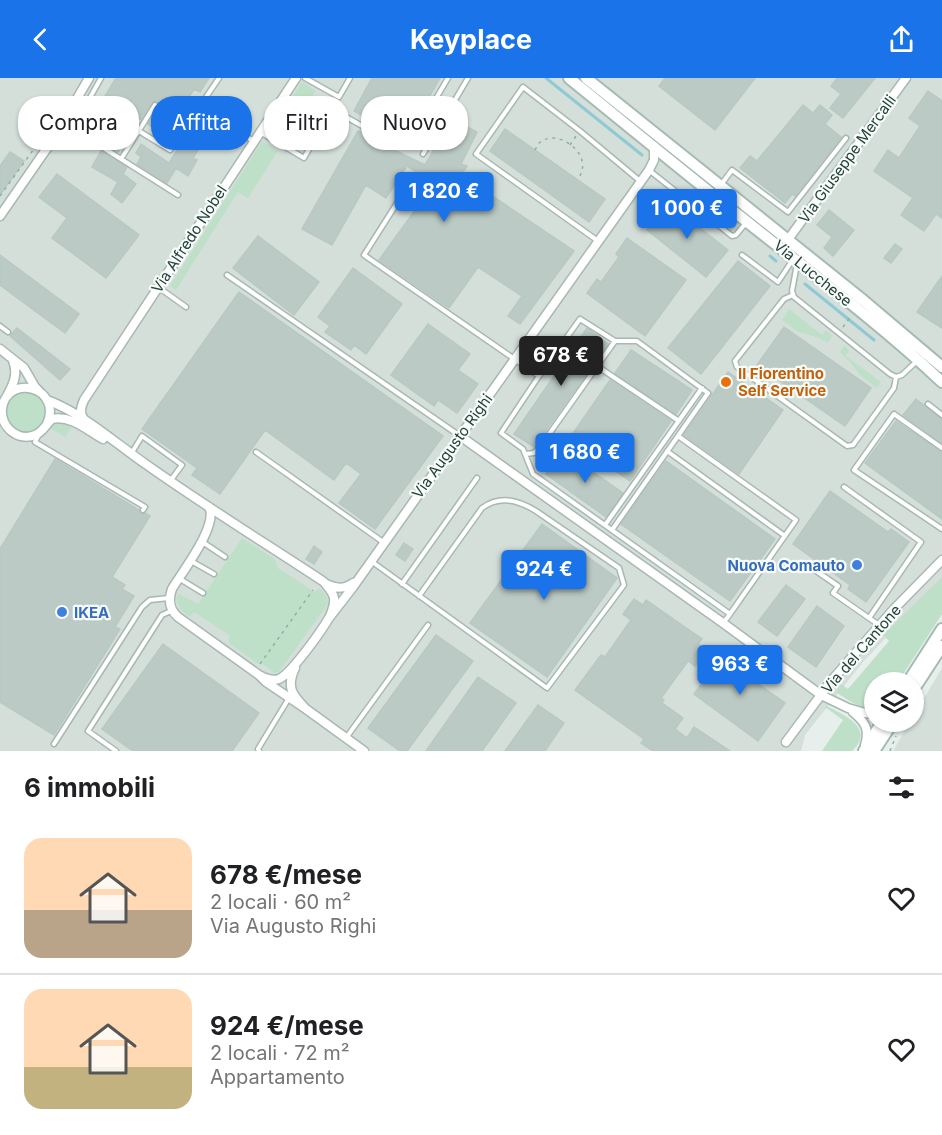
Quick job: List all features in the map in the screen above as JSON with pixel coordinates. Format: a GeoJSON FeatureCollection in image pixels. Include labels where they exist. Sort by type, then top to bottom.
{"type":"FeatureCollection","features":[{"type":"Feature","properties":{"kind":"main road","name":"Via Lucchese"},"geometry":{"type":"LineString","coordinates":[[569,78],[858,309],[942,382]]}},
{"type":"Feature","properties":{"kind":"main road","name":"Via Lucchese"},"geometry":{"type":"LineString","coordinates":[[586,78],[941,364]]}},
{"type":"Feature","properties":{"kind":"main road"},"geometry":{"type":"LineString","coordinates":[[914,672],[942,629]]}},
{"type":"Feature","properties":{"kind":"main road"},"geometry":{"type":"LineString","coordinates":[[924,674],[942,646]]}},
{"type":"Feature","properties":{"kind":"main road"},"geometry":{"type":"LineString","coordinates":[[863,751],[875,732]]}},
{"type":"Feature","properties":{"kind":"main road"},"geometry":{"type":"LineString","coordinates":[[874,751],[886,732]]}},
{"type":"Feature","properties":{"kind":"street"},"geometry":{"type":"LineString","coordinates":[[78,96],[89,78]]}},
{"type":"Feature","properties":{"kind":"street","name":"Via Alfredo Nobel"},"geometry":{"type":"LineString","coordinates":[[84,400],[295,78]]}},
{"type":"Feature","properties":{"kind":"street","name":"Via Giuseppe Mercalli"},"geometry":{"type":"LineString","coordinates":[[788,241],[906,78]]}},
{"type":"Feature","properties":{"kind":"street","name":"Via Augusto Righi"},"geometry":{"type":"LineString","coordinates":[[329,618],[650,168],[655,155],[654,146]]}},
{"type":"Feature","properties":{"kind":"street"},"geometry":{"type":"LineString","coordinates":[[0,216],[44,150]]}},
{"type":"Feature","properties":{"kind":"street"},"geometry":{"type":"LineString","coordinates":[[650,168],[660,161],[671,160]]}},
{"type":"Feature","properties":{"kind":"street"},"geometry":{"type":"LineString","coordinates":[[0,349],[24,368],[35,387],[47,400],[50,412],[47,424]]}},
{"type":"Feature","properties":{"kind":"street"},"geometry":{"type":"LineString","coordinates":[[13,361],[16,372],[14,381],[1,411],[9,430],[24,436],[33,435],[40,432],[55,418],[69,419],[147,465]]}},
{"type":"Feature","properties":{"kind":"street"},"geometry":{"type":"LineString","coordinates":[[4,401],[10,393],[21,388],[32,388],[40,392]]}},
{"type":"Feature","properties":{"kind":"street"},"geometry":{"type":"LineString","coordinates":[[47,400],[87,422],[170,481],[324,582],[333,587],[344,588],[358,578]]}},
{"type":"Feature","properties":{"kind":"street"},"geometry":{"type":"LineString","coordinates":[[58,404],[71,405],[84,400]]}},
{"type":"Feature","properties":{"kind":"street"},"geometry":{"type":"LineString","coordinates":[[84,400],[81,414],[87,422]]}},
{"type":"Feature","properties":{"kind":"street"},"geometry":{"type":"LineString","coordinates":[[460,436],[821,695],[864,713]]}},
{"type":"Feature","properties":{"kind":"street"},"geometry":{"type":"LineString","coordinates":[[209,507],[212,515],[206,533],[172,589],[169,598],[172,611],[261,676],[271,680],[280,678],[288,672],[329,618],[334,598],[324,582]]}},
{"type":"Feature","properties":{"kind":"street"},"geometry":{"type":"LineString","coordinates":[[206,533],[220,523],[237,525]]}},
{"type":"Feature","properties":{"kind":"street","name":"Via del Cantone"},"geometry":{"type":"LineString","coordinates":[[786,742],[821,695],[880,626],[942,560]]}},
{"type":"Feature","properties":{"kind":"street"},"geometry":{"type":"LineString","coordinates":[[297,662],[291,676],[291,690],[293,696],[306,709]]}},
{"type":"Feature","properties":{"kind":"street"},"geometry":{"type":"LineString","coordinates":[[261,676],[289,699],[364,751]]}},
{"type":"Feature","properties":{"kind":"street"},"geometry":{"type":"LineString","coordinates":[[848,708],[862,719],[866,726],[867,738],[863,751]]}},
{"type":"Feature","properties":{"kind":"street"},"geometry":{"type":"LineString","coordinates":[[881,751],[889,732]]}},
{"type":"Feature","properties":{"kind":"lane"},"geometry":{"type":"LineString","coordinates":[[91,96],[101,78]]}},
{"type":"Feature","properties":{"kind":"lane"},"geometry":{"type":"LineString","coordinates":[[206,96],[219,78]]}},
{"type":"Feature","properties":{"kind":"lane"},"geometry":{"type":"LineString","coordinates":[[305,78],[339,97],[350,78]]}},
{"type":"Feature","properties":{"kind":"lane"},"geometry":{"type":"LineString","coordinates":[[259,132],[304,158],[332,109],[396,145],[402,136],[411,141],[448,78]]}},
{"type":"Feature","properties":{"kind":"lane"},"geometry":{"type":"LineString","coordinates":[[423,154],[468,78]]}},
{"type":"Feature","properties":{"kind":"lane"},"geometry":{"type":"LineString","coordinates":[[598,241],[476,154],[523,87],[640,182]]}},
{"type":"Feature","properties":{"kind":"lane"},"geometry":{"type":"LineString","coordinates":[[151,112],[139,131],[151,138]]}},
{"type":"Feature","properties":{"kind":"lane"},"geometry":{"type":"LineString","coordinates":[[720,186],[732,170],[788,212],[846,138]]}},
{"type":"Feature","properties":{"kind":"lane"},"geometry":{"type":"LineString","coordinates":[[107,150],[178,195]]}},
{"type":"Feature","properties":{"kind":"lane"},"geometry":{"type":"LineString","coordinates":[[121,159],[127,150]]}},
{"type":"Feature","properties":{"kind":"lane"},"geometry":{"type":"LineString","coordinates":[[650,168],[732,236],[736,236],[747,222]]}},
{"type":"Feature","properties":{"kind":"lane"},"geometry":{"type":"LineString","coordinates":[[413,178],[364,255],[539,376]]}},
{"type":"Feature","properties":{"kind":"lane"},"geometry":{"type":"LineString","coordinates":[[742,255],[778,282],[796,259]]}},
{"type":"Feature","properties":{"kind":"lane"},"geometry":{"type":"LineString","coordinates":[[796,259],[792,291],[794,297],[890,374],[896,377],[902,375],[918,360]]}},
{"type":"Feature","properties":{"kind":"lane"},"geometry":{"type":"LineString","coordinates":[[227,275],[460,436]]}},
{"type":"Feature","properties":{"kind":"lane"},"geometry":{"type":"LineString","coordinates":[[158,287],[186,307]]}},
{"type":"Feature","properties":{"kind":"lane"},"geometry":{"type":"LineString","coordinates":[[793,295],[784,299],[735,361],[737,367],[847,446],[852,445],[894,388],[896,377]]}},
{"type":"Feature","properties":{"kind":"lane"},"geometry":{"type":"LineString","coordinates":[[612,530],[708,393],[637,341],[615,341],[580,319],[501,433],[523,449],[533,474],[730,614]]}},
{"type":"Feature","properties":{"kind":"lane"},"geometry":{"type":"LineString","coordinates":[[0,326],[8,332]]}},
{"type":"Feature","properties":{"kind":"lane"},"geometry":{"type":"LineString","coordinates":[[526,454],[534,453],[540,447],[615,341]]}},
{"type":"Feature","properties":{"kind":"lane"},"geometry":{"type":"LineString","coordinates":[[597,366],[679,421]]}},
{"type":"Feature","properties":{"kind":"lane"},"geometry":{"type":"LineString","coordinates":[[605,525],[702,388]]}},
{"type":"Feature","properties":{"kind":"lane"},"geometry":{"type":"LineString","coordinates":[[928,404],[942,415]]}},
{"type":"Feature","properties":{"kind":"lane"},"geometry":{"type":"LineString","coordinates":[[942,448],[894,414],[854,470],[942,529]]}},
{"type":"Feature","properties":{"kind":"lane"},"geometry":{"type":"LineString","coordinates":[[40,432],[35,442],[145,507],[142,510]]}},
{"type":"Feature","properties":{"kind":"lane"},"geometry":{"type":"LineString","coordinates":[[131,454],[142,436],[182,465],[170,481]]}},
{"type":"Feature","properties":{"kind":"lane"},"geometry":{"type":"LineString","coordinates":[[678,436],[796,520],[723,623]]}},
{"type":"Feature","properties":{"kind":"lane"},"geometry":{"type":"LineString","coordinates":[[667,451],[785,537]]}},
{"type":"Feature","properties":{"kind":"lane"},"geometry":{"type":"LineString","coordinates":[[256,452],[384,542]]}},
{"type":"Feature","properties":{"kind":"lane"},"geometry":{"type":"LineString","coordinates":[[402,584],[477,478]]}},
{"type":"Feature","properties":{"kind":"lane"},"geometry":{"type":"LineString","coordinates":[[844,487],[921,542],[869,618]]}},
{"type":"Feature","properties":{"kind":"lane"},"geometry":{"type":"LineString","coordinates":[[370,561],[547,688],[624,585],[619,568],[536,511],[526,505],[506,499],[497,500],[482,508],[419,596]]}},
{"type":"Feature","properties":{"kind":"lane"},"geometry":{"type":"LineString","coordinates":[[201,542],[225,557]]}},
{"type":"Feature","properties":{"kind":"lane"},"geometry":{"type":"LineString","coordinates":[[190,560],[214,574]]}},
{"type":"Feature","properties":{"kind":"lane"},"geometry":{"type":"LineString","coordinates":[[809,566],[838,586],[833,593],[880,626]]}},
{"type":"Feature","properties":{"kind":"lane"},"geometry":{"type":"LineString","coordinates":[[178,578],[203,593]]}},
{"type":"Feature","properties":{"kind":"lane"},"geometry":{"type":"LineString","coordinates":[[54,744],[142,607],[150,600],[169,598]]}},
{"type":"Feature","properties":{"kind":"lane"},"geometry":{"type":"LineString","coordinates":[[116,751],[88,731],[162,615],[172,611]]}},
{"type":"Feature","properties":{"kind":"lane"},"geometry":{"type":"LineString","coordinates":[[346,738],[428,625]]}},
{"type":"Feature","properties":{"kind":"lane"},"geometry":{"type":"LineString","coordinates":[[259,751],[258,749],[289,699]]}},
{"type":"Feature","properties":{"kind":"path"},"geometry":{"type":"LineString","coordinates":[[570,145],[580,131]]}},
{"type":"Feature","properties":{"kind":"path"},"geometry":{"type":"LineString","coordinates":[[535,150],[539,142],[549,138],[562,140],[570,145],[580,154],[582,161],[582,173],[578,180]]}},
{"type":"Feature","properties":{"kind":"path"},"geometry":{"type":"LineString","coordinates":[[0,196],[33,150]]}},
{"type":"Feature","properties":{"kind":"path"},"geometry":{"type":"LineString","coordinates":[[845,324],[853,314]]}},
{"type":"Feature","properties":{"kind":"path"},"geometry":{"type":"LineString","coordinates":[[259,665],[313,590]]}},
{"type":"Feature","properties":{"kind":"shaded area"},"geometry":{"type":"Polygon","coordinates":[[[0,78],[942,78],[942,578],[863,662],[805,735],[801,751],[0,751],[0,78]]]}},
{"type":"Feature","properties":{"kind":"shaded area"},"geometry":{"type":"Polygon","coordinates":[[[942,668],[942,751],[893,751],[904,732],[924,732],[924,698],[942,668]]]}},
{"type":"Feature","properties":{"kind":"green space"},"geometry":{"type":"Polygon","coordinates":[[[302,82],[316,91],[313,96],[293,96],[302,82]]]}},
{"type":"Feature","properties":{"kind":"green space"},"geometry":{"type":"Polygon","coordinates":[[[262,141],[264,150],[278,151],[248,198],[238,192],[176,290],[170,286],[262,141]]]}},
{"type":"Feature","properties":{"kind":"green space"},"geometry":{"type":"Polygon","coordinates":[[[789,309],[822,335],[826,330],[832,336],[828,343],[817,337],[798,332],[782,320],[789,309]]]}},
{"type":"Feature","properties":{"kind":"green space"},"geometry":{"type":"Polygon","coordinates":[[[844,346],[849,350],[846,356],[881,382],[877,388],[860,375],[840,352],[844,346]]]}},
{"type":"Feature","properties":{"kind":"green space"},"geometry":{"type":"Polygon","coordinates":[[[26,392],[40,398],[46,412],[40,426],[26,432],[12,426],[6,412],[12,398],[26,392]]]}},
{"type":"Feature","properties":{"kind":"green space"},"geometry":{"type":"Polygon","coordinates":[[[64,422],[72,426],[65,437],[50,428],[54,424],[64,422]]]}},
{"type":"Feature","properties":{"kind":"green space"},"geometry":{"type":"Polygon","coordinates":[[[242,538],[275,559],[278,568],[315,592],[319,588],[327,599],[328,604],[279,672],[275,673],[260,662],[258,664],[229,643],[229,635],[194,612],[190,617],[181,609],[177,601],[176,597],[179,594],[198,604],[242,538]]]}},
{"type":"Feature","properties":{"kind":"green space"},"geometry":{"type":"Polygon","coordinates":[[[942,577],[942,614],[904,672],[864,672],[864,707],[859,706],[837,693],[837,690],[841,684],[848,689],[889,641],[883,635],[942,577]]]}},
{"type":"Feature","properties":{"kind":"green space"},"geometry":{"type":"Polygon","coordinates":[[[825,707],[849,719],[859,729],[861,736],[859,743],[852,751],[822,751],[843,720],[825,707]]]}},
{"type":"Feature","properties":{"kind":"building"},"geometry":{"type":"Polygon","coordinates":[[[116,78],[209,78],[200,92],[194,89],[190,96],[151,96],[151,105],[141,119],[139,118],[139,96],[105,96],[116,78]]]}},
{"type":"Feature","properties":{"kind":"building"},"geometry":{"type":"Polygon","coordinates":[[[372,78],[440,78],[430,96],[362,96],[372,78]]]}},
{"type":"Feature","properties":{"kind":"building"},"geometry":{"type":"Polygon","coordinates":[[[665,78],[755,78],[715,130],[659,86],[665,78]]]}},
{"type":"Feature","properties":{"kind":"building"},"geometry":{"type":"Polygon","coordinates":[[[837,78],[875,78],[843,118],[830,108],[841,94],[831,86],[837,78]]]}},
{"type":"Feature","properties":{"kind":"building"},"geometry":{"type":"Polygon","coordinates":[[[928,91],[942,101],[942,218],[936,214],[924,231],[901,215],[913,198],[874,171],[888,150],[899,158],[920,126],[909,118],[928,91]]]}},
{"type":"Feature","properties":{"kind":"building"},"geometry":{"type":"Polygon","coordinates":[[[361,98],[361,115],[354,111],[361,98]]]}},
{"type":"Feature","properties":{"kind":"building"},"geometry":{"type":"Polygon","coordinates":[[[803,105],[813,113],[820,105],[832,115],[825,124],[841,137],[795,196],[792,194],[785,203],[740,168],[750,156],[757,161],[803,105]]]}},
{"type":"Feature","properties":{"kind":"building"},"geometry":{"type":"Polygon","coordinates":[[[468,127],[477,132],[468,150],[468,127]]]}},
{"type":"Feature","properties":{"kind":"building"},"geometry":{"type":"Polygon","coordinates":[[[505,129],[605,199],[589,222],[490,151],[505,129]]]}},
{"type":"Feature","properties":{"kind":"building"},"geometry":{"type":"Polygon","coordinates":[[[361,130],[361,150],[394,150],[425,165],[434,150],[468,150],[461,164],[467,166],[461,175],[574,251],[520,324],[508,316],[522,296],[478,267],[449,308],[379,260],[434,184],[407,166],[386,198],[366,185],[332,245],[302,229],[358,131],[361,130]]]}},
{"type":"Feature","properties":{"kind":"building"},"geometry":{"type":"Polygon","coordinates":[[[141,144],[169,163],[177,150],[198,150],[193,158],[197,160],[188,176],[176,168],[167,183],[137,164],[141,157],[136,153],[141,144]]]}},
{"type":"Feature","properties":{"kind":"building"},"geometry":{"type":"Polygon","coordinates":[[[101,151],[127,167],[123,174],[136,184],[122,203],[111,194],[118,182],[92,167],[101,151]]]}},
{"type":"Feature","properties":{"kind":"building"},"geometry":{"type":"Polygon","coordinates":[[[10,152],[24,161],[0,195],[0,166],[10,152]]]}},
{"type":"Feature","properties":{"kind":"building"},"geometry":{"type":"Polygon","coordinates":[[[57,174],[139,235],[106,278],[52,238],[67,218],[39,197],[57,174]]]}},
{"type":"Feature","properties":{"kind":"building"},"geometry":{"type":"Polygon","coordinates":[[[668,203],[728,250],[706,277],[647,230],[668,203]]]}},
{"type":"Feature","properties":{"kind":"building"},"geometry":{"type":"Polygon","coordinates":[[[829,210],[854,230],[833,256],[824,248],[832,237],[817,225],[829,210]]]}},
{"type":"Feature","properties":{"kind":"building"},"geometry":{"type":"Polygon","coordinates":[[[258,236],[319,282],[294,315],[233,268],[258,236]]]}},
{"type":"Feature","properties":{"kind":"building"},"geometry":{"type":"Polygon","coordinates":[[[627,238],[686,280],[645,336],[587,293],[597,279],[601,282],[619,257],[616,254],[627,238]]]}},
{"type":"Feature","properties":{"kind":"building"},"geometry":{"type":"Polygon","coordinates":[[[895,244],[902,249],[891,263],[884,258],[895,244]]]}},
{"type":"Feature","properties":{"kind":"building"},"geometry":{"type":"Polygon","coordinates":[[[0,255],[79,314],[65,333],[0,285],[0,255]]]}},
{"type":"Feature","properties":{"kind":"building"},"geometry":{"type":"Polygon","coordinates":[[[738,261],[770,286],[701,374],[668,348],[738,261]]]}},
{"type":"Feature","properties":{"kind":"building"},"geometry":{"type":"Polygon","coordinates":[[[353,268],[402,304],[366,354],[354,345],[351,350],[325,332],[330,326],[318,317],[353,268]]]}},
{"type":"Feature","properties":{"kind":"building"},"geometry":{"type":"Polygon","coordinates":[[[942,276],[942,328],[917,312],[942,276]]]}},
{"type":"Feature","properties":{"kind":"building"},"geometry":{"type":"Polygon","coordinates":[[[239,292],[443,436],[375,529],[339,503],[361,474],[346,463],[334,480],[265,430],[220,494],[192,475],[197,468],[142,429],[239,292]]]}},
{"type":"Feature","properties":{"kind":"building"},"geometry":{"type":"Polygon","coordinates":[[[428,324],[470,354],[458,370],[478,384],[457,413],[438,400],[434,406],[391,375],[428,324]]]}},
{"type":"Feature","properties":{"kind":"building"},"geometry":{"type":"Polygon","coordinates":[[[784,327],[871,388],[845,426],[757,365],[784,327]]]}},
{"type":"Feature","properties":{"kind":"building"},"geometry":{"type":"Polygon","coordinates":[[[17,328],[70,369],[60,380],[10,336],[17,328]]]}},
{"type":"Feature","properties":{"kind":"building"},"geometry":{"type":"Polygon","coordinates":[[[587,328],[608,344],[534,447],[514,434],[587,328]]]}},
{"type":"Feature","properties":{"kind":"building"},"geometry":{"type":"Polygon","coordinates":[[[631,350],[692,390],[676,414],[615,373],[631,350]]]}},
{"type":"Feature","properties":{"kind":"building"},"geometry":{"type":"Polygon","coordinates":[[[728,372],[783,410],[739,474],[684,435],[728,372]]]}},
{"type":"Feature","properties":{"kind":"building"},"geometry":{"type":"Polygon","coordinates":[[[610,380],[671,421],[630,481],[569,439],[610,380]]]}},
{"type":"Feature","properties":{"kind":"building"},"geometry":{"type":"Polygon","coordinates":[[[916,399],[942,419],[942,443],[903,415],[916,399]]]}},
{"type":"Feature","properties":{"kind":"building"},"geometry":{"type":"Polygon","coordinates":[[[896,421],[942,452],[942,519],[865,463],[896,421]]]}},
{"type":"Feature","properties":{"kind":"building"},"geometry":{"type":"Polygon","coordinates":[[[563,451],[623,493],[606,517],[546,474],[563,451]]]}},
{"type":"Feature","properties":{"kind":"building","name":"IKEA"},"geometry":{"type":"Polygon","coordinates":[[[55,459],[139,510],[141,514],[145,513],[150,516],[112,577],[125,585],[122,589],[134,596],[115,627],[120,629],[54,735],[0,702],[0,549],[55,459]]]}},
{"type":"Feature","properties":{"kind":"building"},"geometry":{"type":"Polygon","coordinates":[[[666,461],[775,539],[730,601],[621,524],[666,461]]]}},
{"type":"Feature","properties":{"kind":"building","name":"Nuova Comauto"},"geometry":{"type":"Polygon","coordinates":[[[830,491],[888,532],[891,529],[909,542],[866,602],[848,589],[850,585],[793,544],[830,491]]]}},
{"type":"Feature","properties":{"kind":"building"},"geometry":{"type":"Polygon","coordinates":[[[542,524],[617,578],[547,677],[470,623],[542,524]]]}},
{"type":"Feature","properties":{"kind":"building"},"geometry":{"type":"Polygon","coordinates":[[[404,543],[413,549],[405,561],[396,555],[404,543]]]}},
{"type":"Feature","properties":{"kind":"building"},"geometry":{"type":"Polygon","coordinates":[[[314,546],[322,552],[314,564],[306,559],[314,546]]]}},
{"type":"Feature","properties":{"kind":"building"},"geometry":{"type":"Polygon","coordinates":[[[786,585],[805,599],[777,636],[758,622],[786,585]]]}},
{"type":"Feature","properties":{"kind":"building"},"geometry":{"type":"Polygon","coordinates":[[[634,599],[643,605],[646,600],[702,639],[698,644],[707,650],[695,666],[688,661],[661,698],[664,700],[662,703],[683,718],[675,729],[687,738],[694,727],[730,751],[653,751],[641,743],[644,739],[575,690],[601,655],[605,657],[631,620],[623,614],[634,599]]]}},
{"type":"Feature","properties":{"kind":"building"},"geometry":{"type":"Polygon","coordinates":[[[817,606],[844,626],[816,667],[788,647],[817,606]]]}},
{"type":"Feature","properties":{"kind":"building"},"geometry":{"type":"Polygon","coordinates":[[[436,635],[473,661],[407,751],[400,751],[368,728],[436,635]]]}},
{"type":"Feature","properties":{"kind":"building"},"geometry":{"type":"Polygon","coordinates":[[[163,644],[259,713],[232,751],[133,751],[102,729],[163,644]]]}},
{"type":"Feature","properties":{"kind":"building"},"geometry":{"type":"Polygon","coordinates":[[[727,649],[757,670],[751,679],[785,703],[758,741],[694,694],[727,649]]]}},
{"type":"Feature","properties":{"kind":"building"},"geometry":{"type":"Polygon","coordinates":[[[478,677],[516,703],[482,751],[426,751],[478,677]]]}},
{"type":"Feature","properties":{"kind":"building"},"geometry":{"type":"Polygon","coordinates":[[[538,705],[564,723],[545,751],[505,751],[538,705]]]}},
{"type":"Feature","properties":{"kind":"waterway"},"geometry":{"type":"LineString","coordinates":[[546,78],[642,155]]}},
{"type":"Feature","properties":{"kind":"waterway"},"geometry":{"type":"LineString","coordinates":[[770,256],[776,261]]}},
{"type":"Feature","properties":{"kind":"waterway"},"geometry":{"type":"LineString","coordinates":[[805,284],[874,340]]}},
{"type":"Feature","properties":{"kind":"place","name":"Il Fiorentino Self Service"},"geometry":{"type":"Point","coordinates":[726,382]}},
{"type":"Feature","properties":{"kind":"place","name":"Nuova Comauto"},"geometry":{"type":"Point","coordinates":[857,565]}},
{"type":"Feature","properties":{"kind":"place","name":"IKEA"},"geometry":{"type":"Point","coordinates":[62,612]}}]}
